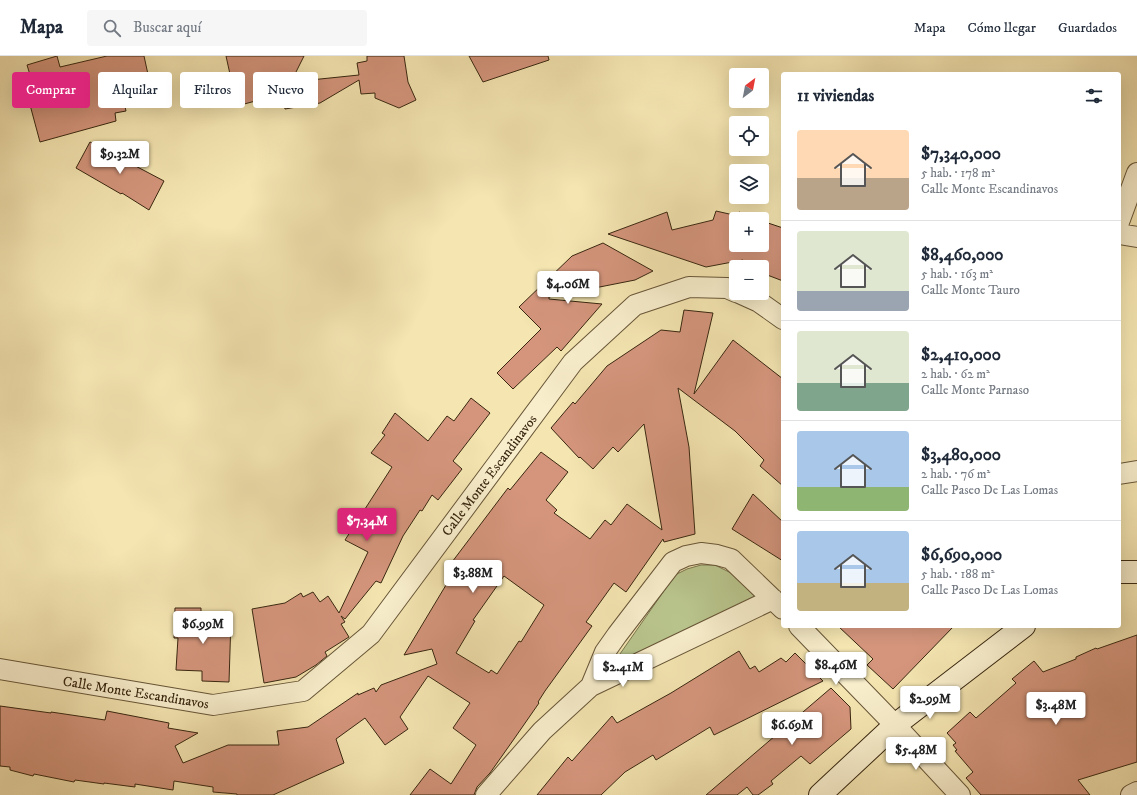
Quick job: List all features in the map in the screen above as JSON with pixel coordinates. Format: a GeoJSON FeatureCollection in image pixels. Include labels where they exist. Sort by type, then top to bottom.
{"type":"FeatureCollection","features":[{"type":"Feature","properties":{"kind":"street"},"geometry":{"type":"LineString","coordinates":[[1121,217],[1137,173]]}},
{"type":"Feature","properties":{"kind":"street"},"geometry":{"type":"LineString","coordinates":[[1121,234],[1137,237]]}},
{"type":"Feature","properties":{"kind":"street","name":"Calle Monte Escandinavos"},"geometry":{"type":"LineString","coordinates":[[0,669],[213,705],[303,691],[371,634],[572,362],[635,305],[689,287],[729,289]]}},
{"type":"Feature","properties":{"kind":"street","name":"Calle Monte Escandinavos"},"geometry":{"type":"LineString","coordinates":[[755,300],[781,318]]}},
{"type":"Feature","properties":{"kind":"street"},"geometry":{"type":"LineString","coordinates":[[1121,474],[1137,471]]}},
{"type":"Feature","properties":{"kind":"street"},"geometry":{"type":"LineString","coordinates":[[486,795],[542,731],[591,686],[778,604],[731,559],[701,553],[686,556],[673,562],[617,635],[605,652],[591,686]]}},
{"type":"Feature","properties":{"kind":"street"},"geometry":{"type":"LineString","coordinates":[[1121,572],[1137,572]]}},
{"type":"Feature","properties":{"kind":"street"},"geometry":{"type":"LineString","coordinates":[[801,628],[895,725],[960,795]]}},
{"type":"Feature","properties":{"kind":"street"},"geometry":{"type":"LineString","coordinates":[[820,795],[895,725],[1021,628]]}},
{"type":"Feature","properties":{"kind":"street"},"geometry":{"type":"LineString","coordinates":[[1131,795],[1137,792]]}},
{"type":"Feature","properties":{"kind":"green space"},"geometry":{"type":"Polygon","coordinates":[[[701,565],[715,565],[731,573],[757,598],[613,664],[675,575],[687,569],[701,565]]]}},
{"type":"Feature","properties":{"kind":"building"},"geometry":{"type":"Polygon","coordinates":[[[57,56],[60,67],[107,56],[144,56],[147,72],[98,72],[98,108],[125,108],[126,111],[115,113],[116,121],[40,142],[31,108],[90,108],[90,72],[29,72],[27,65],[57,56]]]}},
{"type":"Feature","properties":{"kind":"building"},"geometry":{"type":"Polygon","coordinates":[[[226,56],[304,56],[296,72],[253,72],[253,102],[245,104],[245,72],[230,72],[226,56]]]}},
{"type":"Feature","properties":{"kind":"building"},"geometry":{"type":"Polygon","coordinates":[[[367,56],[404,56],[408,82],[416,100],[399,108],[375,98],[375,93],[361,94],[359,80],[318,103],[318,79],[359,75],[357,63],[367,61],[367,56]]]}},
{"type":"Feature","properties":{"kind":"building"},"geometry":{"type":"Polygon","coordinates":[[[469,56],[548,56],[549,60],[483,82],[469,56]]]}},
{"type":"Feature","properties":{"kind":"building"},"geometry":{"type":"Polygon","coordinates":[[[90,142],[164,181],[149,210],[122,193],[121,194],[76,168],[90,142]]]}},
{"type":"Feature","properties":{"kind":"building"},"geometry":{"type":"Polygon","coordinates":[[[716,211],[729,214],[729,252],[769,252],[769,223],[781,227],[781,280],[769,276],[769,260],[729,260],[729,263],[706,267],[608,234],[667,212],[672,230],[713,220],[716,211]]]}},
{"type":"Feature","properties":{"kind":"building"},"geometry":{"type":"Polygon","coordinates":[[[603,243],[653,271],[635,280],[549,297],[549,299],[602,304],[561,351],[557,347],[513,389],[497,373],[541,329],[519,307],[572,256],[603,243]]]}},
{"type":"Feature","properties":{"kind":"building"},"geometry":{"type":"Polygon","coordinates":[[[684,310],[713,313],[694,394],[733,340],[781,377],[781,484],[760,466],[764,460],[735,431],[678,388],[689,447],[695,534],[664,542],[663,539],[626,592],[614,583],[586,622],[592,626],[545,691],[538,702],[539,703],[490,773],[477,787],[474,795],[410,795],[430,769],[451,784],[476,745],[453,728],[470,703],[428,676],[400,717],[408,729],[385,745],[365,718],[336,739],[344,763],[273,795],[237,795],[213,792],[213,787],[174,781],[173,790],[135,784],[135,787],[75,780],[74,782],[34,774],[33,776],[10,770],[10,767],[0,766],[0,706],[105,720],[107,711],[169,723],[168,728],[198,733],[175,746],[183,763],[228,745],[279,745],[277,731],[308,727],[358,693],[358,695],[374,688],[376,692],[381,685],[437,664],[432,649],[404,655],[455,570],[449,566],[508,488],[510,490],[541,452],[568,472],[546,500],[557,510],[554,513],[590,539],[605,520],[611,525],[627,504],[662,530],[644,424],[618,452],[613,447],[593,469],[580,457],[579,458],[551,428],[573,402],[575,404],[607,366],[661,330],[680,332],[684,310]],[[504,576],[473,620],[475,621],[456,653],[489,673],[491,670],[497,674],[519,641],[521,642],[544,605],[504,576]]]}},
{"type":"Feature","properties":{"kind":"building"},"geometry":{"type":"Polygon","coordinates":[[[471,398],[490,413],[453,461],[462,469],[438,500],[432,495],[422,511],[420,510],[403,536],[381,583],[376,581],[345,619],[341,616],[345,622],[341,624],[349,637],[325,652],[327,656],[316,665],[296,677],[264,683],[252,609],[285,603],[301,593],[303,597],[313,592],[320,602],[328,596],[339,613],[368,552],[345,540],[392,467],[371,453],[385,435],[382,433],[395,413],[428,441],[447,416],[454,421],[471,398]]]}},
{"type":"Feature","properties":{"kind":"building"},"geometry":{"type":"Polygon","coordinates":[[[753,494],[781,520],[781,560],[732,529],[753,494]]]}},
{"type":"Feature","properties":{"kind":"building"},"geometry":{"type":"Polygon","coordinates":[[[175,608],[201,608],[201,619],[231,619],[229,682],[202,681],[202,671],[176,670],[178,638],[174,638],[175,608]]]}},
{"type":"Feature","properties":{"kind":"building"},"geometry":{"type":"Polygon","coordinates":[[[840,628],[952,628],[893,689],[867,665],[873,659],[840,628]]]}},
{"type":"Feature","properties":{"kind":"building"},"geometry":{"type":"Polygon","coordinates":[[[1137,635],[1137,762],[1078,780],[1090,795],[981,795],[966,778],[973,772],[955,751],[957,750],[953,745],[956,743],[947,733],[970,712],[976,718],[1016,683],[1012,679],[1034,661],[1043,672],[1076,659],[1076,657],[1096,648],[1097,649],[1137,635]]]}},
{"type":"Feature","properties":{"kind":"building"},"geometry":{"type":"Polygon","coordinates":[[[739,651],[750,669],[755,666],[759,672],[781,658],[786,662],[795,653],[823,681],[714,735],[710,727],[656,760],[653,755],[625,772],[601,795],[537,795],[568,757],[572,761],[612,716],[617,723],[671,693],[739,651]]]}},
{"type":"Feature","properties":{"kind":"building"},"geometry":{"type":"Polygon","coordinates":[[[831,688],[850,707],[851,729],[810,764],[801,756],[771,781],[773,784],[758,795],[753,795],[747,787],[737,795],[706,795],[831,688]]]}}]}
